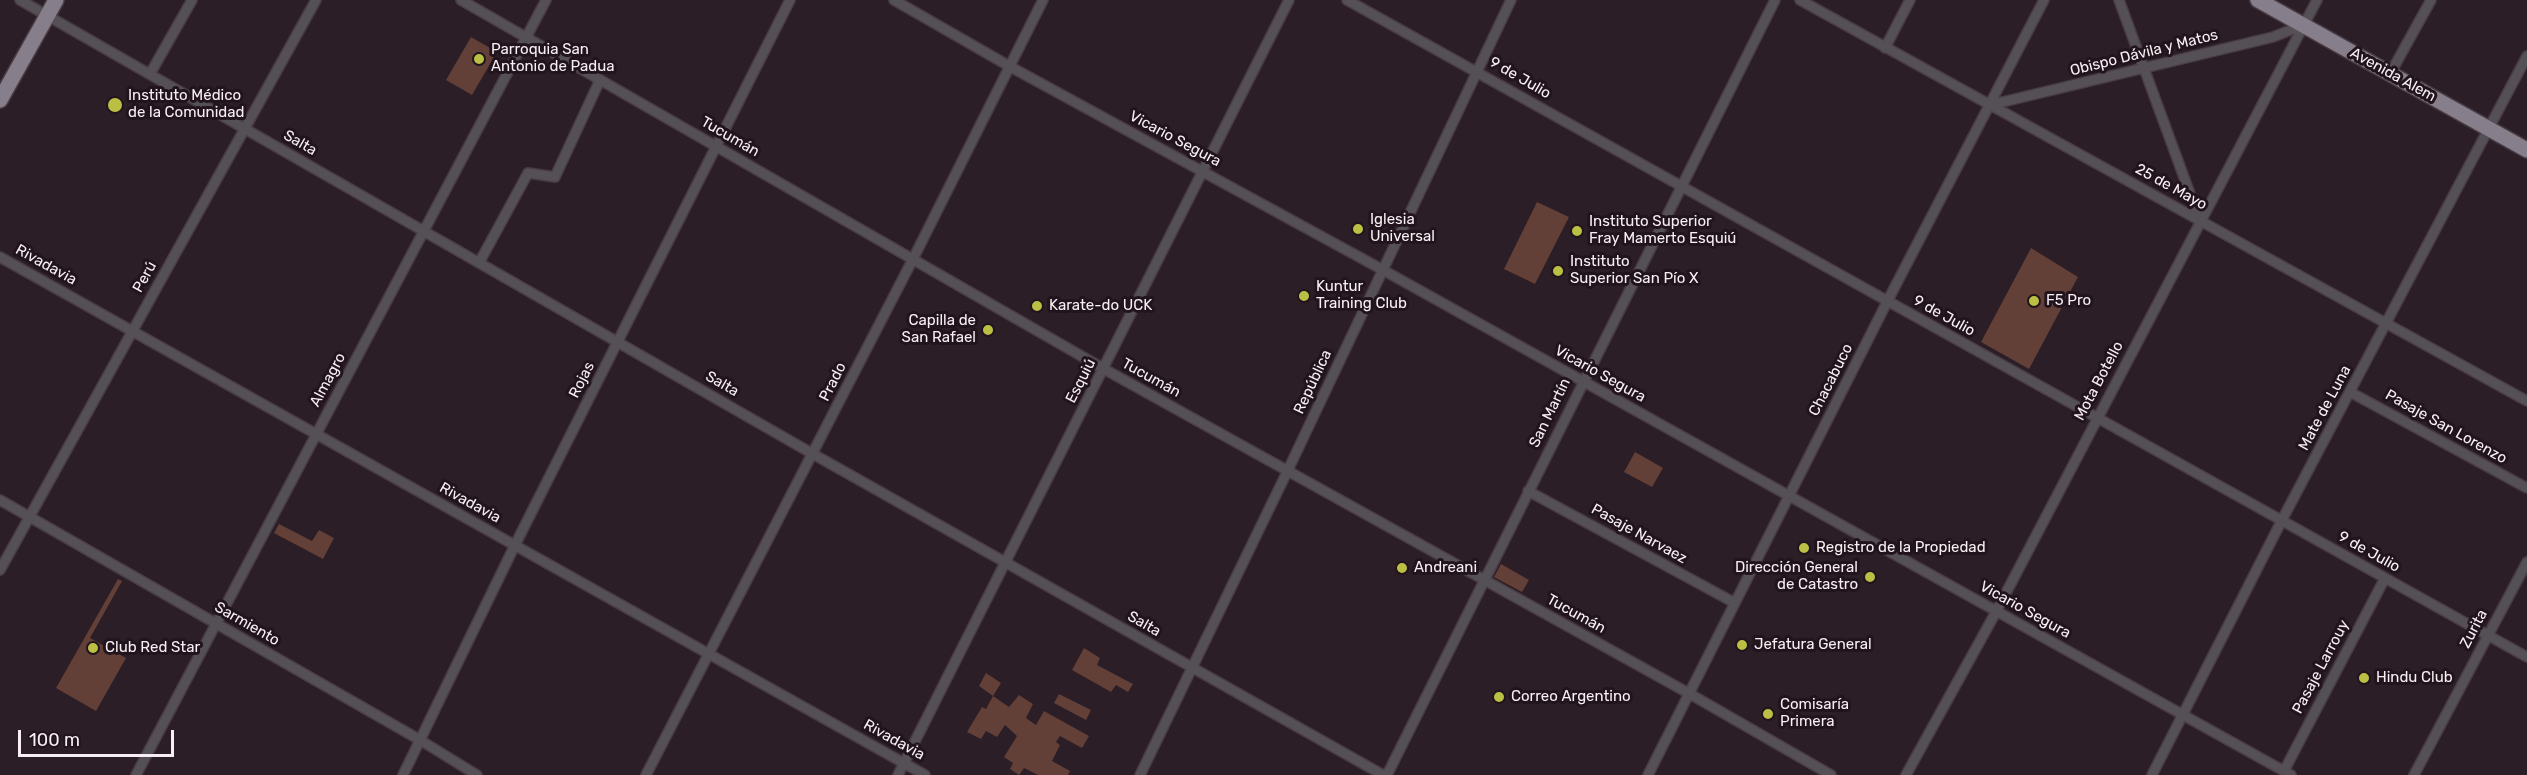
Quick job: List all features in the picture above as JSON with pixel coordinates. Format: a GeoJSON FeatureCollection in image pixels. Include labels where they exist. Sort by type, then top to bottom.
{"type":"FeatureCollection","features":[{"type":"Feature","properties":{"kind":"main road"},"geometry":{"type":"LineString","coordinates":[[0,100],[56,0]]}},
{"type":"Feature","properties":{"kind":"main road","name":"Avenida Alem"},"geometry":{"type":"LineString","coordinates":[[2258,0],[2527,150]]}},
{"type":"Feature","properties":{"kind":"street","name":"Salta"},"geometry":{"type":"LineString","coordinates":[[20,0],[813,454],[1385,775]]}},
{"type":"Feature","properties":{"kind":"street"},"geometry":{"type":"LineString","coordinates":[[150,75],[192,0]]}},
{"type":"Feature","properties":{"kind":"street","name":"Perú"},"geometry":{"type":"LineString","coordinates":[[0,570],[316,0]]}},
{"type":"Feature","properties":{"kind":"street","name":"Tucumán"},"geometry":{"type":"LineString","coordinates":[[461,0],[1104,369],[1690,694],[1831,775]]}},
{"type":"Feature","properties":{"kind":"street","name":"Almagro"},"geometry":{"type":"LineString","coordinates":[[136,775],[423,231],[528,38],[546,0]]}},
{"type":"Feature","properties":{"kind":"street","name":"Rojas"},"geometry":{"type":"LineString","coordinates":[[403,775],[515,545],[790,0]]}},
{"type":"Feature","properties":{"kind":"street","name":"Vicario Segura"},"geometry":{"type":"LineString","coordinates":[[894,0],[1009,66],[1383,270],[2288,773]]}},
{"type":"Feature","properties":{"kind":"street","name":"Prado"},"geometry":{"type":"LineString","coordinates":[[646,775],[913,259],[1043,0]]}},
{"type":"Feature","properties":{"kind":"street","name":"Esquiú"},"geometry":{"type":"LineString","coordinates":[[898,775],[1289,0]]}},
{"type":"Feature","properties":{"kind":"street","name":"9 de Julio"},"geometry":{"type":"LineString","coordinates":[[1347,0],[2527,657]]}},
{"type":"Feature","properties":{"kind":"street","name":"República"},"geometry":{"type":"LineString","coordinates":[[1140,775],[1511,0]]}},
{"type":"Feature","properties":{"kind":"street","name":"San Martín"},"geometry":{"type":"LineString","coordinates":[[1385,775],[1775,0]]}},
{"type":"Feature","properties":{"kind":"street","name":"25 de Mayo"},"geometry":{"type":"LineString","coordinates":[[1800,0],[2527,401]]}},
{"type":"Feature","properties":{"kind":"street"},"geometry":{"type":"LineString","coordinates":[[1885,48],[1910,0]]}},
{"type":"Feature","properties":{"kind":"street","name":"Chacabuco"},"geometry":{"type":"LineString","coordinates":[[1648,775],[1887,302],[2044,0]]}},
{"type":"Feature","properties":{"kind":"street"},"geometry":{"type":"LineString","coordinates":[[2119,0],[2200,221]]}},
{"type":"Feature","properties":{"kind":"street","name":"Mota Botello"},"geometry":{"type":"LineString","coordinates":[[1906,775],[1996,612],[2317,0]]}},
{"type":"Feature","properties":{"kind":"street"},"geometry":{"type":"LineString","coordinates":[[2391,74],[2431,0]]}},
{"type":"Feature","properties":{"kind":"street","name":"Obispo Dávila y Matos"},"geometry":{"type":"LineString","coordinates":[[1990,105],[2273,37],[2303,25]]}},
{"type":"Feature","properties":{"kind":"street","name":"Mate de Luna"},"geometry":{"type":"LineString","coordinates":[[2152,775],[2282,520],[2527,56]]}},
{"type":"Feature","properties":{"kind":"street"},"geometry":{"type":"LineString","coordinates":[[479,263],[528,173],[555,177],[600,80]]}},
{"type":"Feature","properties":{"kind":"street","name":"Rivadavia"},"geometry":{"type":"LineString","coordinates":[[0,257],[925,775]]}},
{"type":"Feature","properties":{"kind":"street","name":"Pasaje San Lorenzo"},"geometry":{"type":"LineString","coordinates":[[2350,392],[2527,488]]}},
{"type":"Feature","properties":{"kind":"street","name":"Pasaje Narvaez"},"geometry":{"type":"LineString","coordinates":[[1528,491],[1735,603]]}},
{"type":"Feature","properties":{"kind":"street","name":"Sarmiento"},"geometry":{"type":"LineString","coordinates":[[0,500],[420,740],[477,775]]}},
{"type":"Feature","properties":{"kind":"street","name":"Zurita"},"geometry":{"type":"LineString","coordinates":[[2414,775],[2527,562]]}},
{"type":"Feature","properties":{"kind":"street","name":"Pasaje Larrouy"},"geometry":{"type":"LineString","coordinates":[[2288,773],[2385,578]]}},
{"type":"Feature","properties":{"kind":"shaded area"},"geometry":{"type":"Polygon","coordinates":[[[471,37],[497,52],[472,95],[446,80],[471,37]]]}},
{"type":"Feature","properties":{"kind":"shaded area"},"geometry":{"type":"Polygon","coordinates":[[[1537,202],[1569,217],[1535,284],[1504,269],[1537,202]]]}},
{"type":"Feature","properties":{"kind":"shaded area","name":"F5 Pro"},"geometry":{"type":"Polygon","coordinates":[[[2031,248],[2078,277],[2029,369],[1981,342],[2031,248]]]}},
{"type":"Feature","properties":{"kind":"shaded area"},"geometry":{"type":"Polygon","coordinates":[[[1635,452],[1663,468],[1652,487],[1624,472],[1635,452]]]}},
{"type":"Feature","properties":{"kind":"shaded area"},"geometry":{"type":"Polygon","coordinates":[[[279,524],[312,541],[319,530],[334,538],[323,559],[274,533],[279,524]]]}},
{"type":"Feature","properties":{"kind":"shaded area"},"geometry":{"type":"Polygon","coordinates":[[[1501,564],[1529,580],[1522,592],[1494,577],[1501,564]]]}},
{"type":"Feature","properties":{"kind":"shaded area","name":"Club Red Star"},"geometry":{"type":"Polygon","coordinates":[[[118,579],[122,581],[90,638],[126,658],[96,711],[56,688],[118,579]]]}},
{"type":"Feature","properties":{"kind":"shaded area"},"geometry":{"type":"Polygon","coordinates":[[[1084,648],[1100,658],[1097,665],[1133,684],[1128,692],[1116,685],[1111,692],[1072,670],[1084,648]]]}},
{"type":"Feature","properties":{"kind":"shaded area"},"geometry":{"type":"Polygon","coordinates":[[[986,673],[1001,683],[993,696],[979,686],[986,673]]]}},
{"type":"Feature","properties":{"kind":"shaded area"},"geometry":{"type":"Polygon","coordinates":[[[1059,694],[1091,710],[1086,720],[1054,703],[1059,694]]]}},
{"type":"Feature","properties":{"kind":"shaded area"},"geometry":{"type":"Polygon","coordinates":[[[1019,695],[1033,704],[1026,718],[1036,725],[1044,711],[1089,736],[1082,748],[1060,736],[1056,742],[1060,745],[1052,761],[1070,771],[1068,775],[1038,775],[1024,768],[1019,775],[1010,769],[1013,763],[1004,757],[1017,736],[1005,725],[997,737],[986,731],[981,739],[967,732],[982,707],[986,709],[993,696],[1009,707],[1019,695]]]}},
{"type":"Feature","properties":{"kind":"place","name":"Parroquia San Antonio de Padua"},"geometry":{"type":"Point","coordinates":[479,59]}},
{"type":"Feature","properties":{"kind":"place","name":"Instituto Médico de la Comunidad"},"geometry":{"type":"Point","coordinates":[115,105]}},
{"type":"Feature","properties":{"kind":"place","name":"Iglesia Universal"},"geometry":{"type":"Point","coordinates":[1358,229]}},
{"type":"Feature","properties":{"kind":"place","name":"Instituto Superior Fray Mamerto Esquiú"},"geometry":{"type":"Point","coordinates":[1577,231]}},
{"type":"Feature","properties":{"kind":"place","name":"Instituto Superior San Pío X"},"geometry":{"type":"Point","coordinates":[1558,271]}},
{"type":"Feature","properties":{"kind":"place","name":"Kuntur Training Club"},"geometry":{"type":"Point","coordinates":[1304,296]}},
{"type":"Feature","properties":{"kind":"place","name":"F5 Pro"},"geometry":{"type":"Point","coordinates":[2034,301]}},
{"type":"Feature","properties":{"kind":"place","name":"Karate-do UCK"},"geometry":{"type":"Point","coordinates":[1037,306]}},
{"type":"Feature","properties":{"kind":"place","name":"Capilla de San Rafael"},"geometry":{"type":"Point","coordinates":[988,330]}},
{"type":"Feature","properties":{"kind":"place","name":"Registro de la Propiedad"},"geometry":{"type":"Point","coordinates":[1804,548]}},
{"type":"Feature","properties":{"kind":"place","name":"Andreani"},"geometry":{"type":"Point","coordinates":[1402,568]}},
{"type":"Feature","properties":{"kind":"place","name":"Dirección General de Catastro"},"geometry":{"type":"Point","coordinates":[1870,577]}},
{"type":"Feature","properties":{"kind":"place","name":"Jefatura General"},"geometry":{"type":"Point","coordinates":[1742,645]}},
{"type":"Feature","properties":{"kind":"place","name":"Club Red Star"},"geometry":{"type":"Point","coordinates":[93,648]}},
{"type":"Feature","properties":{"kind":"place","name":"Hindu Club"},"geometry":{"type":"Point","coordinates":[2364,678]}},
{"type":"Feature","properties":{"kind":"place","name":"Correo Argentino"},"geometry":{"type":"Point","coordinates":[1499,697]}},
{"type":"Feature","properties":{"kind":"place","name":"Comisaría Primera"},"geometry":{"type":"Point","coordinates":[1768,714]}}]}
